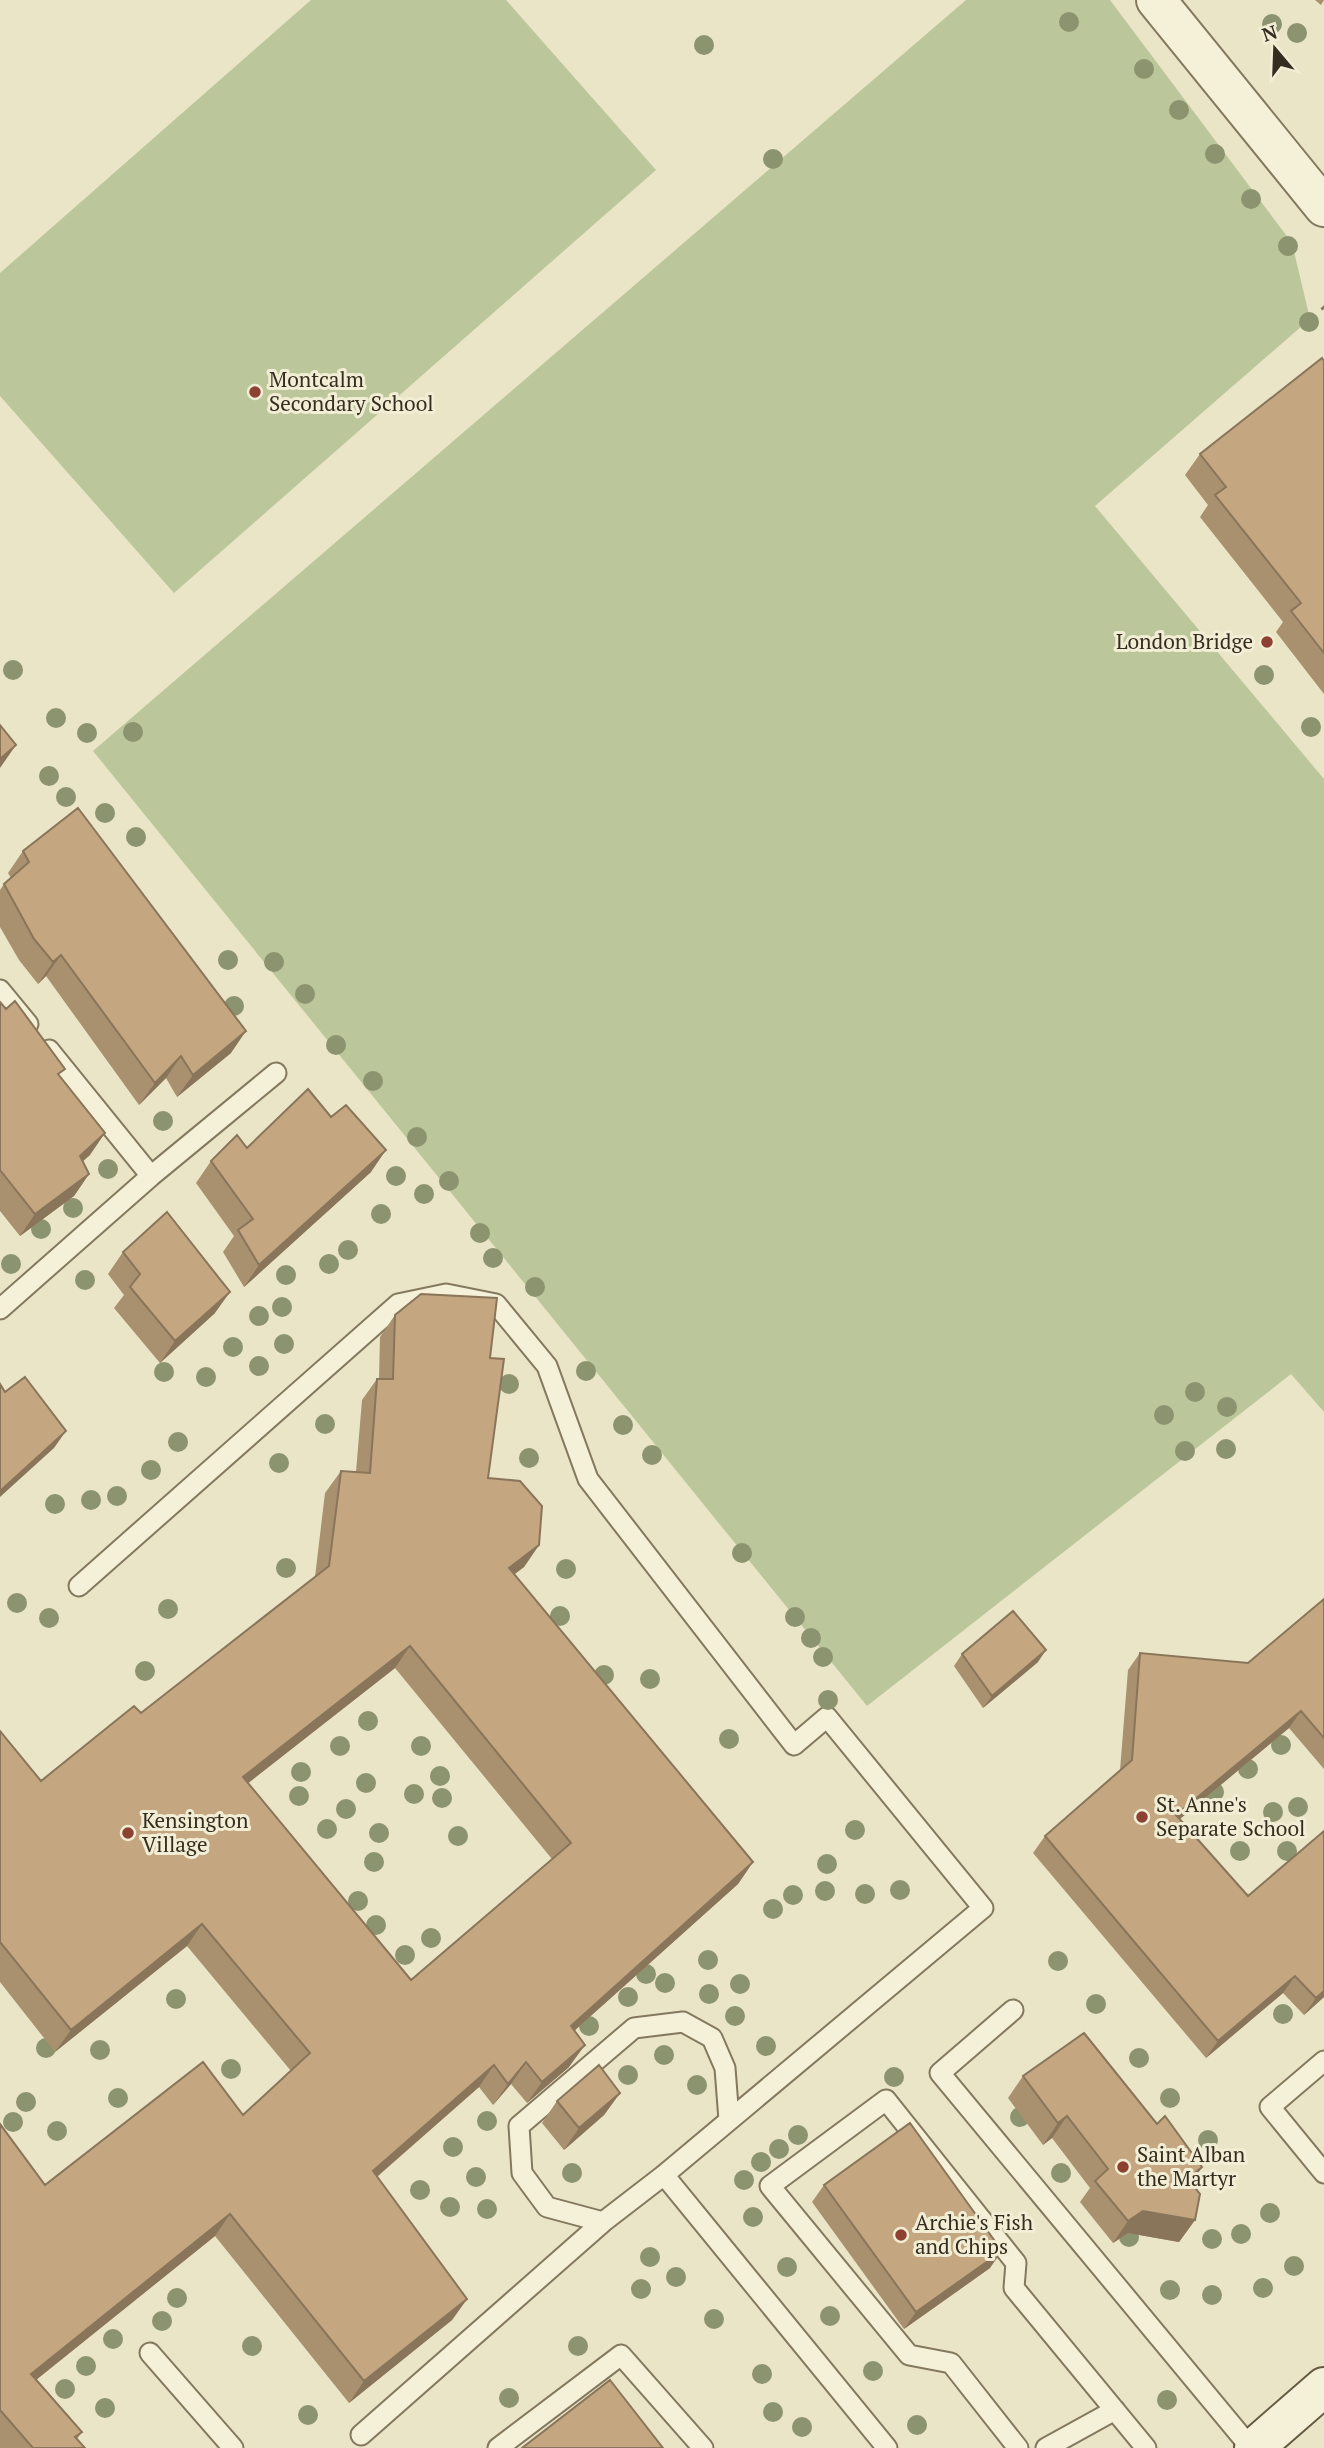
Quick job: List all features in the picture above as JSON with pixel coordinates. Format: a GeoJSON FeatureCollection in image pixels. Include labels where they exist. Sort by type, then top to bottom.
{"type":"FeatureCollection","features":[{"type":"Feature","properties":{"kind":"street"},"geometry":{"type":"LineString","coordinates":[[1156,0],[1317,183]]}},
{"type":"Feature","properties":{"kind":"street"},"geometry":{"type":"LineString","coordinates":[[1253,2448],[1324,2387]]}},
{"type":"Feature","properties":{"kind":"lane"},"geometry":{"type":"LineString","coordinates":[[0,990],[151,1177]]}},
{"type":"Feature","properties":{"kind":"lane"},"geometry":{"type":"LineString","coordinates":[[0,1309],[151,1177],[276,1073]]}},
{"type":"Feature","properties":{"kind":"lane"},"geometry":{"type":"LineString","coordinates":[[79,1586],[398,1304],[446,1294],[496,1304],[547,1366],[588,1479],[794,1745],[827,1717],[983,1908],[664,2175],[603,2222],[361,2435]]}},
{"type":"Feature","properties":{"kind":"lane"},"geometry":{"type":"LineString","coordinates":[[1013,2010],[940,2073],[1253,2448]]}},
{"type":"Feature","properties":{"kind":"lane"},"geometry":{"type":"LineString","coordinates":[[603,2222],[547,2207],[522,2173],[519,2126],[634,2028],[682,2022],[712,2038],[725,2068],[730,2120]]}},
{"type":"Feature","properties":{"kind":"lane"},"geometry":{"type":"LineString","coordinates":[[1324,2061],[1269,2107],[1324,2174]]}},
{"type":"Feature","properties":{"kind":"lane"},"geometry":{"type":"LineString","coordinates":[[1018,2448],[951,2363],[909,2355],[771,2186],[886,2100],[1016,2263],[1014,2288],[1146,2448]]}},
{"type":"Feature","properties":{"kind":"lane"},"geometry":{"type":"LineString","coordinates":[[664,2175],[887,2448]]}},
{"type":"Feature","properties":{"kind":"lane"},"geometry":{"type":"LineString","coordinates":[[150,2353],[233,2448]]}},
{"type":"Feature","properties":{"kind":"lane"},"geometry":{"type":"LineString","coordinates":[[498,2448],[621,2355],[703,2448]]}},
{"type":"Feature","properties":{"kind":"lane"},"geometry":{"type":"LineString","coordinates":[[1046,2448],[1115,2410]]}},
{"type":"Feature","properties":{"kind":"green space"},"geometry":{"type":"Polygon","coordinates":[[[311,0],[506,0],[656,170],[174,593],[0,396],[0,273],[311,0]]]}},
{"type":"Feature","properties":{"kind":"green space"},"geometry":{"type":"Polygon","coordinates":[[[966,0],[1110,0],[1292,243],[1310,319],[1095,506],[1324,779],[1324,1412],[1291,1374],[867,1706],[93,751],[966,0]]]}},
{"type":"Feature","properties":{"kind":"building"},"geometry":{"type":"Polygon","coordinates":[[[1322,358],[1324,653],[1291,611],[1301,603],[1215,495],[1226,487],[1200,454],[1322,358]]]}},
{"type":"Feature","properties":{"kind":"building"},"geometry":{"type":"Polygon","coordinates":[[[0,725],[16,745],[0,759],[0,725]]]}},
{"type":"Feature","properties":{"kind":"building"},"geometry":{"type":"Polygon","coordinates":[[[78,808],[246,1031],[193,1075],[181,1056],[155,1083],[61,955],[53,962],[34,939],[4,884],[29,862],[23,851],[78,808]]]}},
{"type":"Feature","properties":{"kind":"building"},"geometry":{"type":"Polygon","coordinates":[[[15,1001],[65,1069],[58,1074],[105,1133],[80,1156],[89,1174],[35,1214],[0,1170],[0,1002],[6,1009],[15,1001]]]}},
{"type":"Feature","properties":{"kind":"building"},"geometry":{"type":"Polygon","coordinates":[[[308,1089],[331,1117],[346,1105],[386,1150],[259,1265],[238,1230],[253,1219],[211,1161],[237,1135],[247,1148],[308,1089]]]}},
{"type":"Feature","properties":{"kind":"building"},"geometry":{"type":"Polygon","coordinates":[[[167,1212],[230,1292],[175,1341],[130,1287],[140,1274],[123,1252],[167,1212]]]}},
{"type":"Feature","properties":{"kind":"building","name":"Kensington Village"},"geometry":{"type":"Polygon","coordinates":[[[421,1294],[497,1298],[490,1358],[504,1359],[488,1478],[520,1481],[542,1506],[539,1545],[509,1568],[753,1862],[571,2026],[585,2045],[542,2082],[526,2062],[508,2084],[494,2065],[373,2171],[467,2299],[364,2381],[230,2214],[31,2374],[82,2432],[75,2437],[85,2448],[33,2448],[0,2410],[0,2124],[45,2185],[203,2062],[243,2115],[310,2053],[202,1924],[71,2030],[0,1942],[0,1731],[41,1781],[134,1706],[141,1713],[329,1566],[341,1471],[370,1473],[377,1379],[393,1379],[395,1315],[421,1294]],[[410,1646],[243,1777],[411,1980],[571,1843],[410,1646]]]}},
{"type":"Feature","properties":{"kind":"building"},"geometry":{"type":"Polygon","coordinates":[[[25,1377],[66,1431],[0,1491],[0,1384],[5,1392],[25,1377]]]}},
{"type":"Feature","properties":{"kind":"building"},"geometry":{"type":"Polygon","coordinates":[[[1324,1599],[1324,1738],[1301,1711],[1176,1815],[1248,1896],[1324,1831],[1324,1991],[1316,1998],[1295,1976],[1218,2041],[1045,1836],[1132,1760],[1140,1653],[1248,1663],[1324,1599]]]}},
{"type":"Feature","properties":{"kind":"building"},"geometry":{"type":"Polygon","coordinates":[[[1013,1611],[1046,1650],[992,1696],[962,1654],[1013,1611]]]}},
{"type":"Feature","properties":{"kind":"building","name":"Saint Alban the Martyr"},"geometry":{"type":"Polygon","coordinates":[[[1084,2033],[1157,2124],[1165,2116],[1202,2167],[1188,2179],[1200,2194],[1195,2220],[1143,2211],[1128,2221],[1095,2181],[1108,2169],[1067,2116],[1058,2123],[1023,2076],[1084,2033]]]}},
{"type":"Feature","properties":{"kind":"building"},"geometry":{"type":"Polygon","coordinates":[[[599,2065],[620,2093],[579,2128],[557,2101],[599,2065]]]}},
{"type":"Feature","properties":{"kind":"building","name":"Archie's Fish and Chips"},"geometry":{"type":"Polygon","coordinates":[[[910,2123],[1002,2251],[916,2312],[824,2185],[910,2123]]]}},
{"type":"Feature","properties":{"kind":"building"},"geometry":{"type":"Polygon","coordinates":[[[610,2380],[663,2448],[522,2448],[610,2380]]]}},
{"type":"Feature","properties":{"kind":"place","name":"Montcalm Secondary School"},"geometry":{"type":"Point","coordinates":[255,392]}},
{"type":"Feature","properties":{"kind":"place","name":"London Bridge"},"geometry":{"type":"Point","coordinates":[1267,642]}},
{"type":"Feature","properties":{"kind":"place","name":"St. Anne's Separate School"},"geometry":{"type":"Point","coordinates":[1142,1817]}},
{"type":"Feature","properties":{"kind":"place","name":"Kensington Village"},"geometry":{"type":"Point","coordinates":[128,1833]}},
{"type":"Feature","properties":{"kind":"place","name":"Saint Alban the Martyr"},"geometry":{"type":"Point","coordinates":[1123,2167]}},
{"type":"Feature","properties":{"kind":"place","name":"Archie's Fish and Chips"},"geometry":{"type":"Point","coordinates":[901,2235]}}]}
